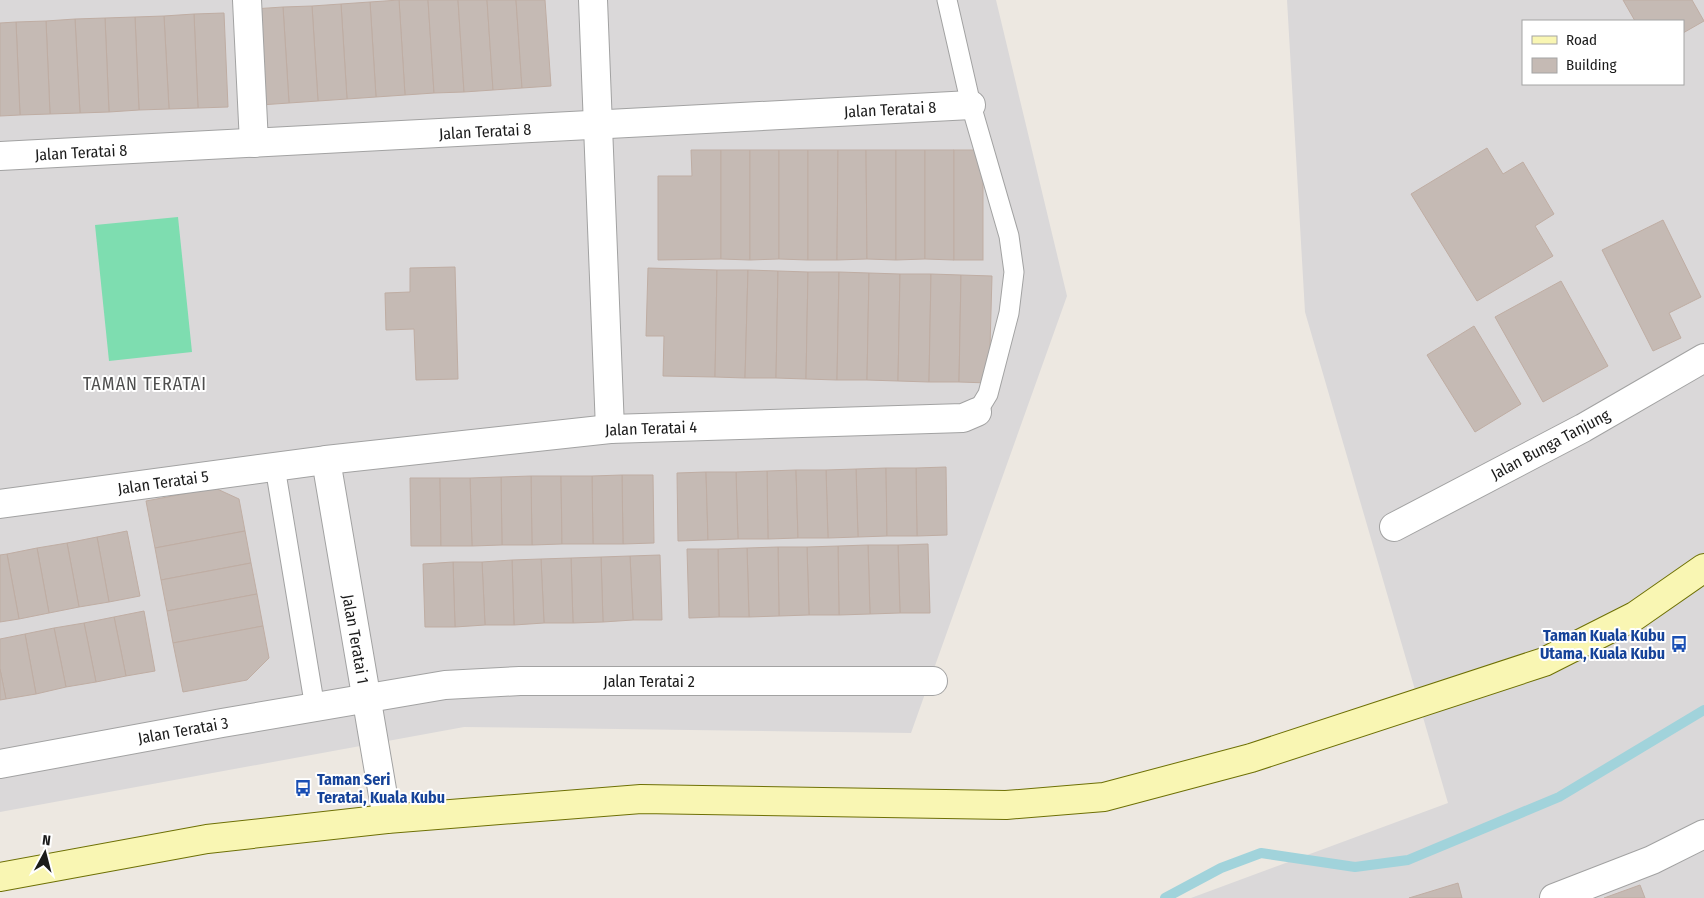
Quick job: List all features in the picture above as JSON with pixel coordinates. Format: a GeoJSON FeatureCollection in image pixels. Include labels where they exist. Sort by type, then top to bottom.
{"type":"FeatureCollection","features":[{"type":"Feature","properties":{"kind":"main road"},"geometry":{"type":"LineString","coordinates":[[0,877],[207,839],[387,819],[641,799],[1006,805],[1104,797],[1251,758],[1544,662],[1635,616],[1704,568]]}},
{"type":"Feature","properties":{"kind":"street"},"geometry":{"type":"LineString","coordinates":[[247,0],[254,143]]}},
{"type":"Feature","properties":{"kind":"street"},"geometry":{"type":"LineString","coordinates":[[593,0],[610,429]]}},
{"type":"Feature","properties":{"kind":"street","name":"Jalan Teratai 8"},"geometry":{"type":"LineString","coordinates":[[0,156],[971,105]]}},
{"type":"Feature","properties":{"kind":"street","name":"Jalan Bunga Tanjung"},"geometry":{"type":"LineString","coordinates":[[1394,527],[1583,428],[1704,358]]}},
{"type":"Feature","properties":{"kind":"street","name":"Jalan Teratai 4"},"geometry":{"type":"LineString","coordinates":[[326,460],[610,429],[963,418],[977,412]]}},
{"type":"Feature","properties":{"kind":"street","name":"Jalan Teratai 5"},"geometry":{"type":"LineString","coordinates":[[0,504],[326,460]]}},
{"type":"Feature","properties":{"kind":"street","name":"Jalan Teratai 1"},"geometry":{"type":"LineString","coordinates":[[326,460],[387,819]]}},
{"type":"Feature","properties":{"kind":"street","name":"Jalan Teratai 2"},"geometry":{"type":"LineString","coordinates":[[366,698],[445,685],[520,681],[933,681]]}},
{"type":"Feature","properties":{"kind":"street","name":"Jalan Teratai 3"},"geometry":{"type":"LineString","coordinates":[[0,764],[366,698]]}},
{"type":"Feature","properties":{"kind":"street"},"geometry":{"type":"LineString","coordinates":[[1554,898],[1652,860],[1704,834]]}},
{"type":"Feature","properties":{"kind":"lane"},"geometry":{"type":"LineString","coordinates":[[947,0],[971,105],[1009,236],[1014,272],[1009,313],[988,394],[977,412]]}},
{"type":"Feature","properties":{"kind":"lane"},"geometry":{"type":"LineString","coordinates":[[275,467],[315,708]]}},
{"type":"Feature","properties":{"kind":"shaded area"},"geometry":{"type":"Polygon","coordinates":[[[0,0],[996,0],[1067,296],[911,733],[464,727],[0,812],[0,0]]]}},
{"type":"Feature","properties":{"kind":"shaded area"},"geometry":{"type":"Polygon","coordinates":[[[1287,0],[1704,0],[1704,898],[1191,898],[1448,803],[1305,312],[1287,0]]]}},
{"type":"Feature","properties":{"kind":"green space"},"geometry":{"type":"Polygon","coordinates":[[[178,217],[192,352],[109,361],[95,225],[178,217]]]}},
{"type":"Feature","properties":{"kind":"building"},"geometry":{"type":"Polygon","coordinates":[[[399,0],[428,0],[434,93],[405,95],[399,0]]]}},
{"type":"Feature","properties":{"kind":"building"},"geometry":{"type":"Polygon","coordinates":[[[399,0],[405,95],[376,97],[370,2],[399,0]]]}},
{"type":"Feature","properties":{"kind":"building"},"geometry":{"type":"Polygon","coordinates":[[[428,0],[458,0],[464,92],[434,93],[428,0]]]}},
{"type":"Feature","properties":{"kind":"building"},"geometry":{"type":"Polygon","coordinates":[[[458,0],[487,0],[493,90],[464,92],[458,0]]]}},
{"type":"Feature","properties":{"kind":"building"},"geometry":{"type":"Polygon","coordinates":[[[487,0],[516,0],[522,88],[493,90],[487,0]]]}},
{"type":"Feature","properties":{"kind":"building"},"geometry":{"type":"Polygon","coordinates":[[[516,0],[545,0],[551,86],[522,88],[516,0]]]}},
{"type":"Feature","properties":{"kind":"building"},"geometry":{"type":"Polygon","coordinates":[[[1623,0],[1692,0],[1704,21],[1684,32],[1684,20],[1634,20],[1623,0]]]}},
{"type":"Feature","properties":{"kind":"building"},"geometry":{"type":"Polygon","coordinates":[[[370,2],[376,97],[347,99],[341,4],[370,2]]]}},
{"type":"Feature","properties":{"kind":"building"},"geometry":{"type":"Polygon","coordinates":[[[341,4],[347,99],[318,101],[312,6],[341,4]]]}},
{"type":"Feature","properties":{"kind":"building"},"geometry":{"type":"Polygon","coordinates":[[[312,6],[318,101],[289,103],[283,7],[312,6]]]}},
{"type":"Feature","properties":{"kind":"building"},"geometry":{"type":"Polygon","coordinates":[[[283,7],[289,103],[260,105],[253,9],[283,7]]]}},
{"type":"Feature","properties":{"kind":"building"},"geometry":{"type":"Polygon","coordinates":[[[224,13],[228,107],[198,108],[194,14],[224,13]]]}},
{"type":"Feature","properties":{"kind":"building"},"geometry":{"type":"Polygon","coordinates":[[[194,14],[198,108],[169,109],[164,16],[194,14]]]}},
{"type":"Feature","properties":{"kind":"building"},"geometry":{"type":"Polygon","coordinates":[[[164,16],[169,109],[139,110],[135,17],[164,16]]]}},
{"type":"Feature","properties":{"kind":"building"},"geometry":{"type":"Polygon","coordinates":[[[135,17],[139,110],[109,112],[105,18],[135,17]]]}},
{"type":"Feature","properties":{"kind":"building"},"geometry":{"type":"Polygon","coordinates":[[[105,18],[109,112],[80,113],[75,19],[105,18]]]}},
{"type":"Feature","properties":{"kind":"building"},"geometry":{"type":"Polygon","coordinates":[[[75,19],[80,113],[50,114],[46,21],[75,19]]]}},
{"type":"Feature","properties":{"kind":"building"},"geometry":{"type":"Polygon","coordinates":[[[46,21],[50,114],[20,115],[16,22],[46,21]]]}},
{"type":"Feature","properties":{"kind":"building"},"geometry":{"type":"Polygon","coordinates":[[[16,22],[20,115],[0,116],[0,23],[16,22]]]}},
{"type":"Feature","properties":{"kind":"building"},"geometry":{"type":"Polygon","coordinates":[[[1487,148],[1503,174],[1523,162],[1554,214],[1535,226],[1553,256],[1477,301],[1411,194],[1487,148]]]}},
{"type":"Feature","properties":{"kind":"building"},"geometry":{"type":"Polygon","coordinates":[[[691,150],[721,150],[721,259],[658,260],[658,176],[692,176],[691,150]]]}},
{"type":"Feature","properties":{"kind":"building"},"geometry":{"type":"Polygon","coordinates":[[[721,150],[750,150],[750,260],[721,259],[721,150]]]}},
{"type":"Feature","properties":{"kind":"building"},"geometry":{"type":"Polygon","coordinates":[[[750,150],[779,150],[779,259],[750,260],[750,150]]]}},
{"type":"Feature","properties":{"kind":"building"},"geometry":{"type":"Polygon","coordinates":[[[779,150],[808,150],[808,260],[779,259],[779,150]]]}},
{"type":"Feature","properties":{"kind":"building"},"geometry":{"type":"Polygon","coordinates":[[[808,150],[838,150],[837,260],[808,260],[808,150]]]}},
{"type":"Feature","properties":{"kind":"building"},"geometry":{"type":"Polygon","coordinates":[[[838,150],[866,150],[867,259],[837,260],[838,150]]]}},
{"type":"Feature","properties":{"kind":"building"},"geometry":{"type":"Polygon","coordinates":[[[866,150],[896,150],[896,260],[867,259],[866,150]]]}},
{"type":"Feature","properties":{"kind":"building"},"geometry":{"type":"Polygon","coordinates":[[[896,150],[925,150],[925,259],[896,260],[896,150]]]}},
{"type":"Feature","properties":{"kind":"building"},"geometry":{"type":"Polygon","coordinates":[[[925,150],[954,150],[954,260],[925,259],[925,150]]]}},
{"type":"Feature","properties":{"kind":"building"},"geometry":{"type":"Polygon","coordinates":[[[954,150],[983,150],[983,260],[954,260],[954,150]]]}},
{"type":"Feature","properties":{"kind":"building"},"geometry":{"type":"Polygon","coordinates":[[[1663,220],[1701,297],[1669,313],[1681,338],[1653,351],[1602,250],[1663,220]]]}},
{"type":"Feature","properties":{"kind":"building"},"geometry":{"type":"Polygon","coordinates":[[[455,267],[458,379],[416,380],[414,329],[386,330],[385,293],[410,292],[410,268],[455,267]]]}},
{"type":"Feature","properties":{"kind":"building"},"geometry":{"type":"Polygon","coordinates":[[[648,268],[717,270],[715,377],[663,376],[664,336],[646,336],[648,268]]]}},
{"type":"Feature","properties":{"kind":"building"},"geometry":{"type":"Polygon","coordinates":[[[717,270],[748,270],[745,378],[715,377],[717,270]]]}},
{"type":"Feature","properties":{"kind":"building"},"geometry":{"type":"Polygon","coordinates":[[[748,270],[778,271],[776,378],[745,378],[748,270]]]}},
{"type":"Feature","properties":{"kind":"building"},"geometry":{"type":"Polygon","coordinates":[[[778,271],[808,272],[806,379],[776,378],[778,271]]]}},
{"type":"Feature","properties":{"kind":"building"},"geometry":{"type":"Polygon","coordinates":[[[808,272],[839,272],[837,380],[806,379],[808,272]]]}},
{"type":"Feature","properties":{"kind":"building"},"geometry":{"type":"Polygon","coordinates":[[[839,272],[869,273],[867,380],[837,380],[839,272]]]}},
{"type":"Feature","properties":{"kind":"building"},"geometry":{"type":"Polygon","coordinates":[[[869,273],[900,274],[898,381],[867,380],[869,273]]]}},
{"type":"Feature","properties":{"kind":"building"},"geometry":{"type":"Polygon","coordinates":[[[900,274],[931,274],[929,382],[898,381],[900,274]]]}},
{"type":"Feature","properties":{"kind":"building"},"geometry":{"type":"Polygon","coordinates":[[[931,274],[961,275],[959,382],[929,382],[931,274]]]}},
{"type":"Feature","properties":{"kind":"building"},"geometry":{"type":"Polygon","coordinates":[[[961,275],[992,276],[989,383],[959,382],[961,275]]]}},
{"type":"Feature","properties":{"kind":"building"},"geometry":{"type":"Polygon","coordinates":[[[1561,281],[1608,366],[1543,402],[1495,317],[1561,281]]]}},
{"type":"Feature","properties":{"kind":"building"},"geometry":{"type":"Polygon","coordinates":[[[1474,326],[1521,404],[1475,432],[1427,355],[1474,326]]]}},
{"type":"Feature","properties":{"kind":"building"},"geometry":{"type":"Polygon","coordinates":[[[946,467],[947,535],[917,536],[916,468],[946,467]]]}},
{"type":"Feature","properties":{"kind":"building"},"geometry":{"type":"Polygon","coordinates":[[[886,468],[887,536],[858,537],[856,469],[886,468]]]}},
{"type":"Feature","properties":{"kind":"building"},"geometry":{"type":"Polygon","coordinates":[[[886,468],[916,468],[917,536],[887,536],[886,468]]]}},
{"type":"Feature","properties":{"kind":"building"},"geometry":{"type":"Polygon","coordinates":[[[856,469],[858,537],[828,538],[826,470],[856,469]]]}},
{"type":"Feature","properties":{"kind":"building"},"geometry":{"type":"Polygon","coordinates":[[[796,470],[798,538],[768,539],[767,471],[796,470]]]}},
{"type":"Feature","properties":{"kind":"building"},"geometry":{"type":"Polygon","coordinates":[[[796,470],[826,470],[828,538],[798,538],[796,470]]]}},
{"type":"Feature","properties":{"kind":"building"},"geometry":{"type":"Polygon","coordinates":[[[767,471],[768,539],[738,539],[736,472],[767,471]]]}},
{"type":"Feature","properties":{"kind":"building"},"geometry":{"type":"Polygon","coordinates":[[[706,472],[708,540],[678,541],[677,473],[706,472]]]}},
{"type":"Feature","properties":{"kind":"building"},"geometry":{"type":"Polygon","coordinates":[[[706,472],[736,472],[738,539],[708,540],[706,472]]]}},
{"type":"Feature","properties":{"kind":"building"},"geometry":{"type":"Polygon","coordinates":[[[622,475],[653,475],[654,543],[623,544],[622,475]]]}},
{"type":"Feature","properties":{"kind":"building"},"geometry":{"type":"Polygon","coordinates":[[[622,475],[623,544],[593,544],[592,476],[622,475]]]}},
{"type":"Feature","properties":{"kind":"building"},"geometry":{"type":"Polygon","coordinates":[[[531,476],[561,476],[562,544],[532,545],[531,476]]]}},
{"type":"Feature","properties":{"kind":"building"},"geometry":{"type":"Polygon","coordinates":[[[531,476],[532,545],[502,545],[501,477],[531,476]]]}},
{"type":"Feature","properties":{"kind":"building"},"geometry":{"type":"Polygon","coordinates":[[[561,476],[592,476],[593,544],[562,544],[561,476]]]}},
{"type":"Feature","properties":{"kind":"building"},"geometry":{"type":"Polygon","coordinates":[[[501,477],[502,545],[472,546],[470,478],[501,477]]]}},
{"type":"Feature","properties":{"kind":"building"},"geometry":{"type":"Polygon","coordinates":[[[410,478],[440,478],[441,546],[411,546],[410,478]]]}},
{"type":"Feature","properties":{"kind":"building"},"geometry":{"type":"Polygon","coordinates":[[[440,478],[470,478],[472,546],[441,546],[440,478]]]}},
{"type":"Feature","properties":{"kind":"building"},"geometry":{"type":"Polygon","coordinates":[[[215,488],[239,499],[245,531],[155,548],[146,501],[215,488]]]}},
{"type":"Feature","properties":{"kind":"building"},"geometry":{"type":"Polygon","coordinates":[[[127,531],[140,596],[109,602],[97,537],[127,531]]]}},
{"type":"Feature","properties":{"kind":"building"},"geometry":{"type":"Polygon","coordinates":[[[245,531],[251,563],[161,580],[155,548],[245,531]]]}},
{"type":"Feature","properties":{"kind":"building"},"geometry":{"type":"Polygon","coordinates":[[[97,537],[109,602],[79,607],[67,543],[97,537]]]}},
{"type":"Feature","properties":{"kind":"building"},"geometry":{"type":"Polygon","coordinates":[[[67,543],[79,607],[49,613],[37,548],[67,543]]]}},
{"type":"Feature","properties":{"kind":"building"},"geometry":{"type":"Polygon","coordinates":[[[928,544],[930,613],[900,613],[898,545],[928,544]]]}},
{"type":"Feature","properties":{"kind":"building"},"geometry":{"type":"Polygon","coordinates":[[[868,545],[898,545],[900,613],[870,614],[868,545]]]}},
{"type":"Feature","properties":{"kind":"building"},"geometry":{"type":"Polygon","coordinates":[[[868,545],[870,614],[839,615],[838,546],[868,545]]]}},
{"type":"Feature","properties":{"kind":"building"},"geometry":{"type":"Polygon","coordinates":[[[838,546],[839,615],[809,615],[807,547],[838,546]]]}},
{"type":"Feature","properties":{"kind":"building"},"geometry":{"type":"Polygon","coordinates":[[[778,547],[807,547],[809,615],[779,616],[778,547]]]}},
{"type":"Feature","properties":{"kind":"building"},"geometry":{"type":"Polygon","coordinates":[[[778,547],[779,616],[749,617],[747,548],[778,547]]]}},
{"type":"Feature","properties":{"kind":"building"},"geometry":{"type":"Polygon","coordinates":[[[37,548],[49,613],[19,619],[7,554],[37,548]]]}},
{"type":"Feature","properties":{"kind":"building"},"geometry":{"type":"Polygon","coordinates":[[[747,548],[749,617],[719,617],[718,549],[747,548]]]}},
{"type":"Feature","properties":{"kind":"building"},"geometry":{"type":"Polygon","coordinates":[[[687,549],[718,549],[719,617],[689,618],[687,549]]]}},
{"type":"Feature","properties":{"kind":"building"},"geometry":{"type":"Polygon","coordinates":[[[7,554],[19,619],[0,622],[0,555],[7,554]]]}},
{"type":"Feature","properties":{"kind":"building"},"geometry":{"type":"Polygon","coordinates":[[[660,555],[662,620],[633,620],[630,556],[660,555]]]}},
{"type":"Feature","properties":{"kind":"building"},"geometry":{"type":"Polygon","coordinates":[[[630,556],[633,620],[603,622],[601,557],[630,556]]]}},
{"type":"Feature","properties":{"kind":"building"},"geometry":{"type":"Polygon","coordinates":[[[601,557],[603,622],[573,623],[571,558],[601,557]]]}},
{"type":"Feature","properties":{"kind":"building"},"geometry":{"type":"Polygon","coordinates":[[[571,558],[573,623],[544,623],[541,559],[571,558]]]}},
{"type":"Feature","properties":{"kind":"building"},"geometry":{"type":"Polygon","coordinates":[[[541,559],[544,623],[514,625],[512,560],[541,559]]]}},
{"type":"Feature","properties":{"kind":"building"},"geometry":{"type":"Polygon","coordinates":[[[512,560],[514,625],[485,625],[482,562],[512,560]]]}},
{"type":"Feature","properties":{"kind":"building"},"geometry":{"type":"Polygon","coordinates":[[[453,562],[482,562],[485,625],[455,627],[453,562]]]}},
{"type":"Feature","properties":{"kind":"building"},"geometry":{"type":"Polygon","coordinates":[[[453,562],[455,627],[425,627],[423,564],[453,562]]]}},
{"type":"Feature","properties":{"kind":"building"},"geometry":{"type":"Polygon","coordinates":[[[251,563],[257,594],[167,611],[161,580],[251,563]]]}},
{"type":"Feature","properties":{"kind":"building"},"geometry":{"type":"Polygon","coordinates":[[[257,594],[263,626],[173,643],[167,611],[257,594]]]}},
{"type":"Feature","properties":{"kind":"building"},"geometry":{"type":"Polygon","coordinates":[[[144,611],[155,671],[126,676],[114,617],[144,611]]]}},
{"type":"Feature","properties":{"kind":"building"},"geometry":{"type":"Polygon","coordinates":[[[114,617],[126,676],[96,682],[84,623],[114,617]]]}},
{"type":"Feature","properties":{"kind":"building"},"geometry":{"type":"Polygon","coordinates":[[[84,623],[96,682],[66,687],[54,628],[84,623]]]}},
{"type":"Feature","properties":{"kind":"building"},"geometry":{"type":"Polygon","coordinates":[[[263,626],[269,658],[247,680],[183,692],[173,643],[263,626]]]}},
{"type":"Feature","properties":{"kind":"building"},"geometry":{"type":"Polygon","coordinates":[[[54,628],[66,687],[36,694],[25,634],[54,628]]]}},
{"type":"Feature","properties":{"kind":"building"},"geometry":{"type":"Polygon","coordinates":[[[25,634],[36,694],[6,699],[0,669],[0,639],[25,634]]]}},
{"type":"Feature","properties":{"kind":"building"},"geometry":{"type":"Polygon","coordinates":[[[0,669],[6,699],[0,700],[0,669]]]}},
{"type":"Feature","properties":{"kind":"building"},"geometry":{"type":"Polygon","coordinates":[[[1458,883],[1462,898],[1409,898],[1458,883]]]}},
{"type":"Feature","properties":{"kind":"building"},"geometry":{"type":"Polygon","coordinates":[[[1640,885],[1645,898],[1604,898],[1640,885]]]}},
{"type":"Feature","properties":{"kind":"waterway"},"geometry":{"type":"LineString","coordinates":[[1165,898],[1221,868],[1261,853],[1355,867],[1408,860],[1559,797],[1704,710]]}},
{"type":"Feature","properties":{"kind":"place","name":"Taman Kuala Kubu Utama, Kuala Kubu"},"geometry":{"type":"Point","coordinates":[1679,644]}},
{"type":"Feature","properties":{"kind":"place","name":"Taman Seri Teratai, Kuala Kubu"},"geometry":{"type":"Point","coordinates":[303,788]}},
{"type":"Feature","properties":{"kind":"district","name":"TAMAN TERATAI"},"geometry":{"type":"Point","coordinates":[145,384]}}]}
